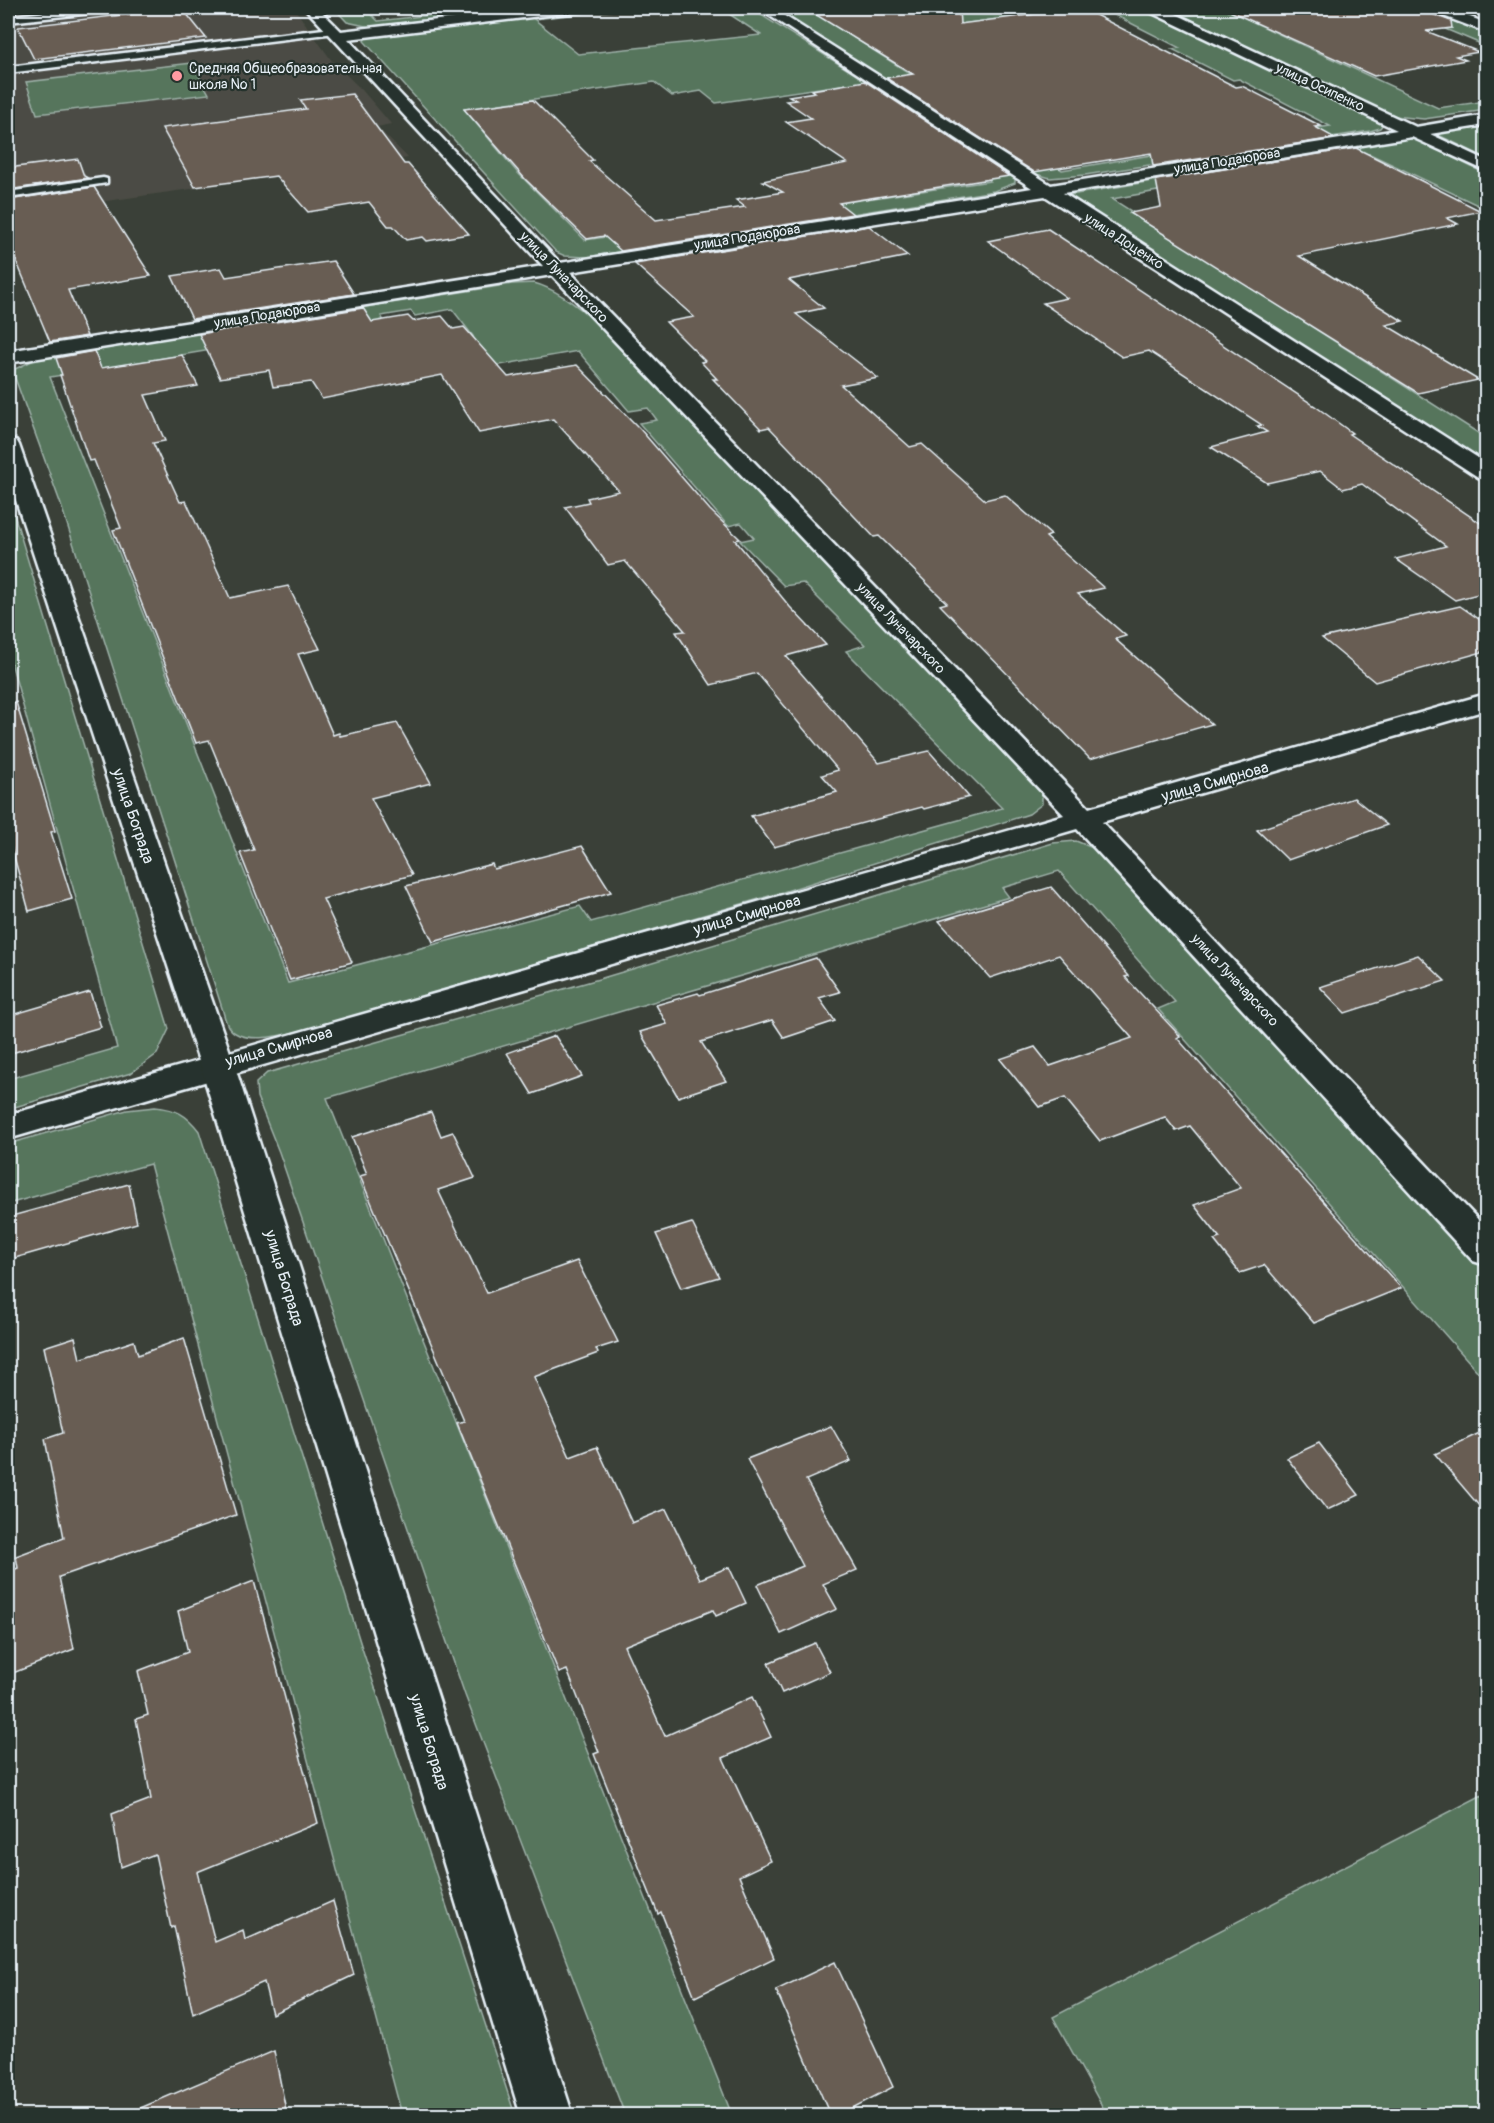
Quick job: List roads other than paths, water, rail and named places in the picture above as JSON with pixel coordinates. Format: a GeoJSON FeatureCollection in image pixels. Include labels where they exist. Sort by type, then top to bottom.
{"type":"FeatureCollection","features":[{"type":"Feature","properties":{"kind":"street","name":"улица Луначарского"},"geometry":{"type":"LineString","coordinates":[[311,8],[555,268],[1085,820],[1486,1251]]}},
{"type":"Feature","properties":{"kind":"street"},"geometry":{"type":"LineString","coordinates":[[334,33],[573,8]]}},
{"type":"Feature","properties":{"kind":"street","name":"улица Доценко"},"geometry":{"type":"LineString","coordinates":[[764,8],[1486,472]]}},
{"type":"Feature","properties":{"kind":"street","name":"улица Осипенко"},"geometry":{"type":"LineString","coordinates":[[1153,8],[1486,166]]}},
{"type":"Feature","properties":{"kind":"street"},"geometry":{"type":"LineString","coordinates":[[1435,8],[1486,28]]}},
{"type":"Feature","properties":{"kind":"street","name":"улица Подаюрова"},"geometry":{"type":"LineString","coordinates":[[8,357],[1043,189],[1486,120]]}},
{"type":"Feature","properties":{"kind":"street","name":"улица Бограда"},"geometry":{"type":"LineString","coordinates":[[8,445],[217,1064],[547,2115]]}},
{"type":"Feature","properties":{"kind":"street","name":"улица Смирнова"},"geometry":{"type":"LineString","coordinates":[[8,1127],[217,1064],[1085,820],[1486,702]]}},
{"type":"Feature","properties":{"kind":"lane"},"geometry":{"type":"LineString","coordinates":[[8,19],[111,8]]}},
{"type":"Feature","properties":{"kind":"lane"},"geometry":{"type":"LineString","coordinates":[[8,70],[334,33]]}},
{"type":"Feature","properties":{"kind":"lane"},"geometry":{"type":"LineString","coordinates":[[8,195],[104,181]]}},
{"type":"Feature","properties":{"kind":"place","name":"Средняя Общеобразовательная школа № 1"},"geometry":{"type":"Point","coordinates":[177,76]}}]}
